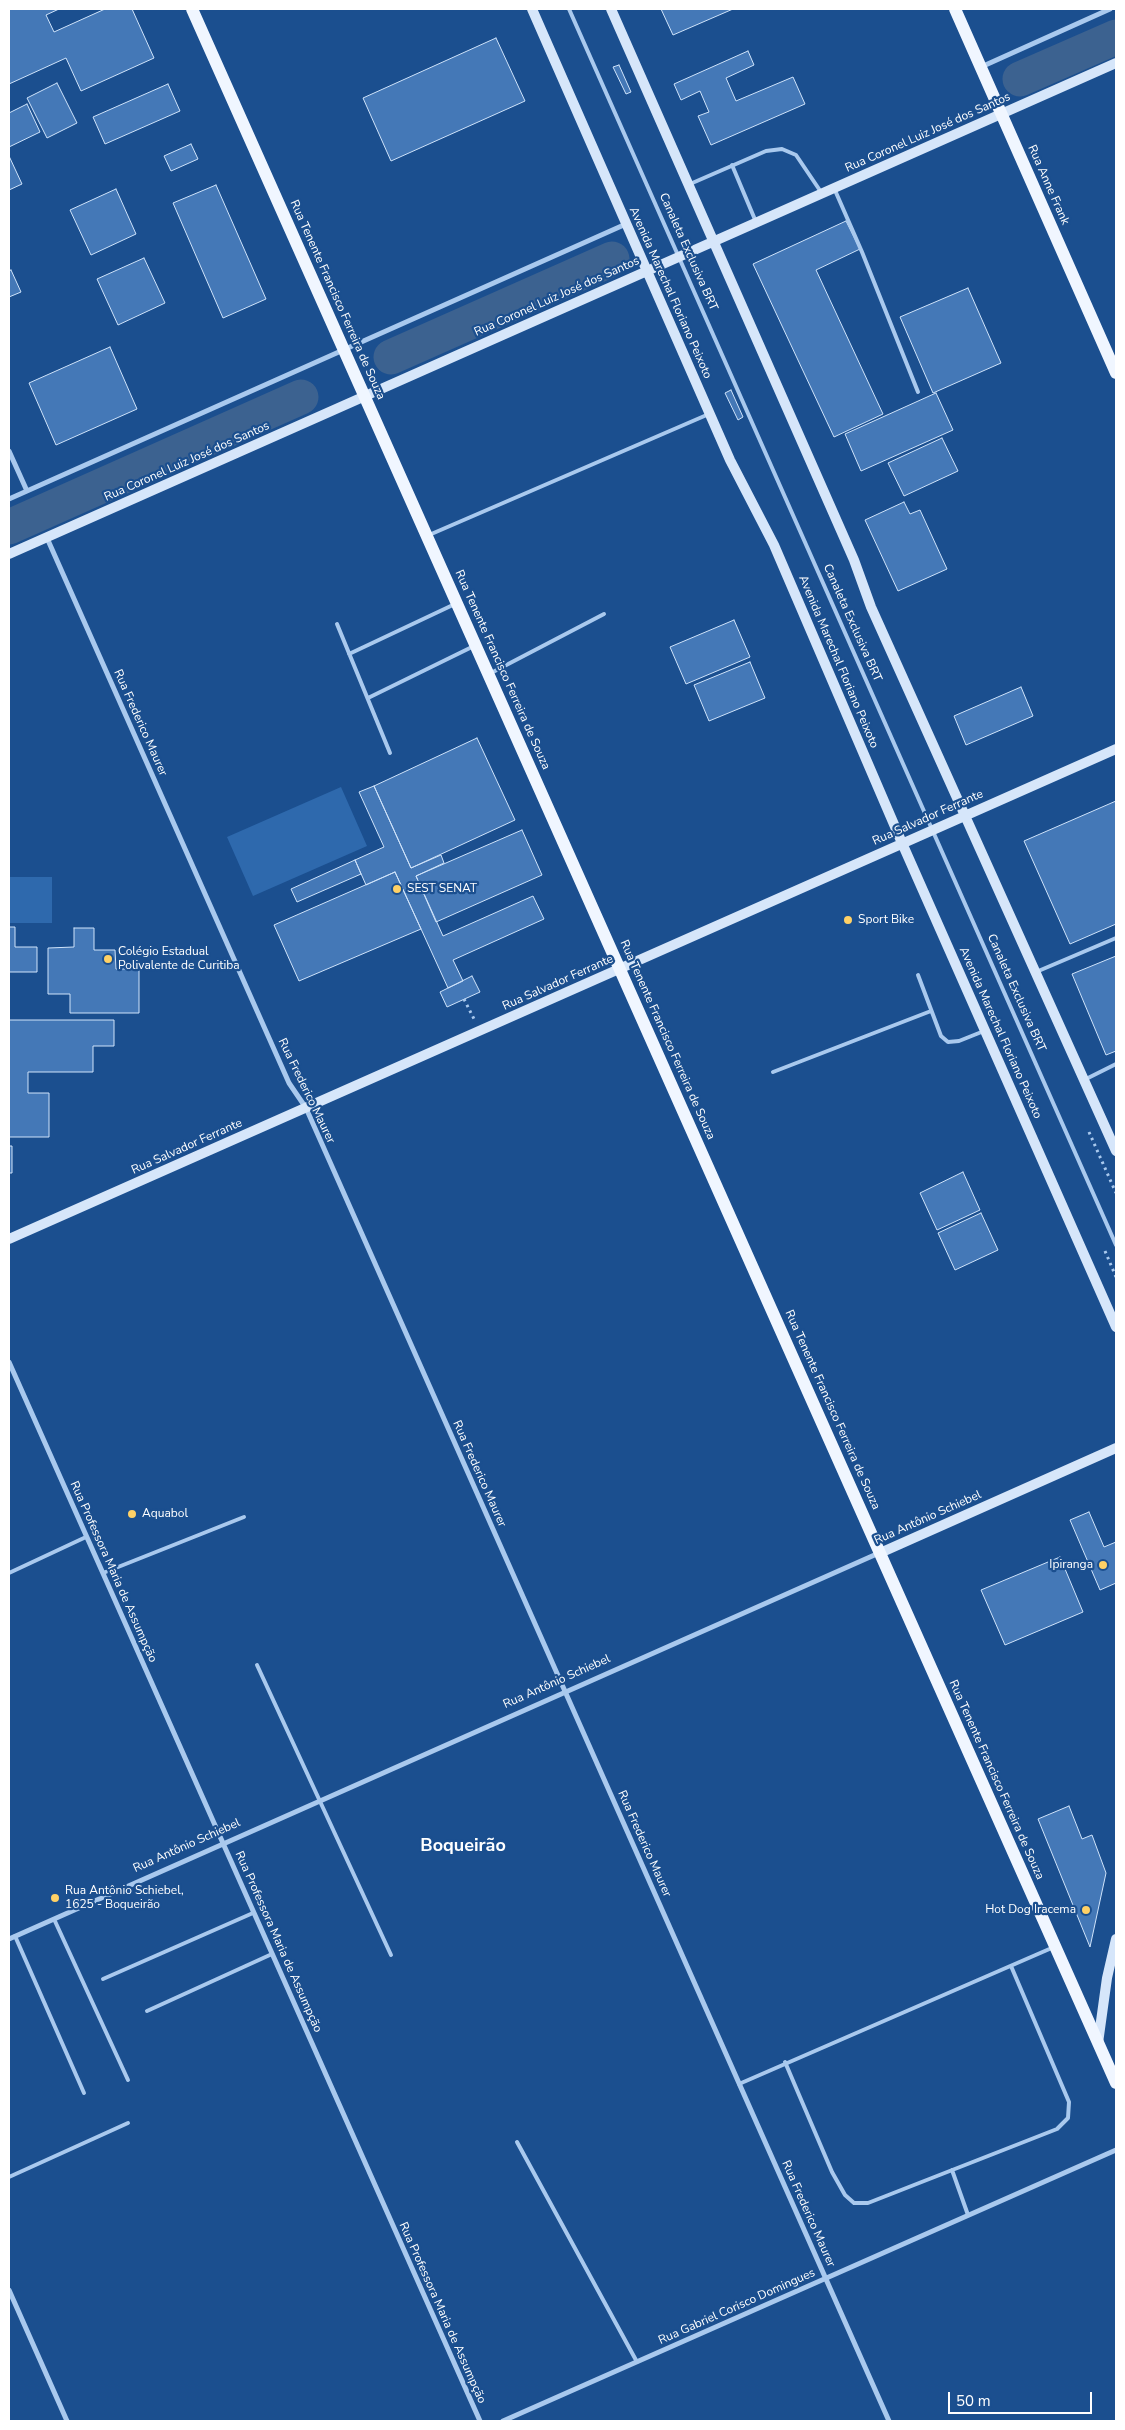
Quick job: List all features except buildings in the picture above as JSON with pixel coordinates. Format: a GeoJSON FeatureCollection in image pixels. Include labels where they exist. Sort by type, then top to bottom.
{"type":"FeatureCollection","features":[{"type":"Feature","properties":{"kind":"main road","name":"Rua Tenente Francisco Ferreira de Souza"},"geometry":{"type":"LineString","coordinates":[[192,9],[1116,2083]]}},
{"type":"Feature","properties":{"kind":"main road","name":"Rua Anne Frank"},"geometry":{"type":"LineString","coordinates":[[955,9],[1116,373]]}},
{"type":"Feature","properties":{"kind":"street","name":"Avenida Marechal Floriano Peixoto"},"geometry":{"type":"LineString","coordinates":[[532,9],[734,469],[774,545],[902,843],[1116,1327]]}},
{"type":"Feature","properties":{"kind":"street"},"geometry":{"type":"LineString","coordinates":[[611,9],[690,184],[854,560],[871,607],[1116,1151]]}},
{"type":"Feature","properties":{"kind":"street"},"geometry":{"type":"LineString","coordinates":[[981,67],[1110,9]]}},
{"type":"Feature","properties":{"kind":"street","name":"Rua Coronel Luiz José dos Santos"},"geometry":{"type":"LineString","coordinates":[[9,554],[1116,63]]}},
{"type":"Feature","properties":{"kind":"street"},"geometry":{"type":"LineString","coordinates":[[9,499],[626,224]]}},
{"type":"Feature","properties":{"kind":"street"},"geometry":{"type":"LineString","coordinates":[[9,451],[26,491]]}},
{"type":"Feature","properties":{"kind":"street","name":"Rua Frederico Maurer"},"geometry":{"type":"LineString","coordinates":[[47,538],[289,1083],[306,1108],[889,2421]]}},
{"type":"Feature","properties":{"kind":"street","name":"Rua Salvador Ferrante"},"geometry":{"type":"LineString","coordinates":[[9,1239],[1116,749]]}},
{"type":"Feature","properties":{"kind":"street","name":"Rua Professora Maria de Assumpção"},"geometry":{"type":"LineString","coordinates":[[9,1362],[480,2421]]}},
{"type":"Feature","properties":{"kind":"street","name":"Rua Antônio Schiebel"},"geometry":{"type":"LineString","coordinates":[[9,1939],[1116,1448]]}},
{"type":"Feature","properties":{"kind":"street"},"geometry":{"type":"LineString","coordinates":[[1098,2043],[1107,1978],[1116,1939]]}},
{"type":"Feature","properties":{"kind":"street","name":"Rua Gabriel Corisco Domingues"},"geometry":{"type":"LineString","coordinates":[[503,2421],[1116,2150]]}},
{"type":"Feature","properties":{"kind":"street"},"geometry":{"type":"LineString","coordinates":[[9,2290],[67,2421]]}},
{"type":"Feature","properties":{"kind":"lane","name":"Canaleta Exclusiva BRT"},"geometry":{"type":"LineString","coordinates":[[568,9],[1116,1245]]}},
{"type":"Feature","properties":{"kind":"lane"},"geometry":{"type":"LineString","coordinates":[[690,184],[766,151],[782,149],[796,155],[822,194]]}},
{"type":"Feature","properties":{"kind":"lane"},"geometry":{"type":"LineString","coordinates":[[732,165],[756,223]]}},
{"type":"Feature","properties":{"kind":"lane"},"geometry":{"type":"LineString","coordinates":[[834,188],[862,252],[918,392]]}},
{"type":"Feature","properties":{"kind":"lane"},"geometry":{"type":"LineString","coordinates":[[427,536],[710,414]]}},
{"type":"Feature","properties":{"kind":"lane"},"geometry":{"type":"LineString","coordinates":[[349,654],[457,603]]}},
{"type":"Feature","properties":{"kind":"lane"},"geometry":{"type":"LineString","coordinates":[[489,674],[604,614]]}},
{"type":"Feature","properties":{"kind":"lane"},"geometry":{"type":"LineString","coordinates":[[337,624],[390,752]]}},
{"type":"Feature","properties":{"kind":"lane"},"geometry":{"type":"LineString","coordinates":[[368,698],[476,645]]}},
{"type":"Feature","properties":{"kind":"lane"},"geometry":{"type":"LineString","coordinates":[[1036,972],[1116,938]]}},
{"type":"Feature","properties":{"kind":"lane"},"geometry":{"type":"LineString","coordinates":[[918,975],[941,1036],[948,1042],[960,1041],[985,1030]]}},
{"type":"Feature","properties":{"kind":"lane"},"geometry":{"type":"LineString","coordinates":[[773,1072],[931,1011]]}},
{"type":"Feature","properties":{"kind":"lane"},"geometry":{"type":"LineString","coordinates":[[1084,1080],[1116,1064]]}},
{"type":"Feature","properties":{"kind":"lane"},"geometry":{"type":"LineString","coordinates":[[103,1573],[244,1517]]}},
{"type":"Feature","properties":{"kind":"lane"},"geometry":{"type":"LineString","coordinates":[[9,1573],[86,1537]]}},
{"type":"Feature","properties":{"kind":"lane"},"geometry":{"type":"LineString","coordinates":[[257,1665],[391,1955]]}},
{"type":"Feature","properties":{"kind":"lane"},"geometry":{"type":"LineString","coordinates":[[104,1979],[253,1912]]}},
{"type":"Feature","properties":{"kind":"lane"},"geometry":{"type":"LineString","coordinates":[[54,1919],[128,2080]]}},
{"type":"Feature","properties":{"kind":"lane"},"geometry":{"type":"LineString","coordinates":[[15,1936],[84,2093]]}},
{"type":"Feature","properties":{"kind":"lane"},"geometry":{"type":"LineString","coordinates":[[739,2084],[785,2062],[1055,1946]]}},
{"type":"Feature","properties":{"kind":"lane"},"geometry":{"type":"LineString","coordinates":[[147,2011],[272,1954]]}},
{"type":"Feature","properties":{"kind":"lane"},"geometry":{"type":"LineString","coordinates":[[785,2062],[832,2172],[845,2195],[854,2203],[868,2203],[1057,2129],[1068,2118],[1068,2102],[1011,1966]]}},
{"type":"Feature","properties":{"kind":"lane"},"geometry":{"type":"LineString","coordinates":[[9,2177],[128,2123]]}},
{"type":"Feature","properties":{"kind":"lane"},"geometry":{"type":"LineString","coordinates":[[517,2142],[637,2362]]}},
{"type":"Feature","properties":{"kind":"lane"},"geometry":{"type":"LineString","coordinates":[[952,2170],[968,2216]]}},
{"type":"Feature","properties":{"kind":"path"},"geometry":{"type":"LineString","coordinates":[[464,999],[479,1031]]}},
{"type":"Feature","properties":{"kind":"shaded area"},"geometry":{"type":"Polygon","coordinates":[[[341,787],[367,846],[253,896],[227,837],[341,787]]]}},
{"type":"Feature","properties":{"kind":"shaded area"},"geometry":{"type":"Polygon","coordinates":[[[9,877],[52,877],[52,923],[9,923],[9,877]]]}},
{"type":"Feature","properties":{"kind":"waterway"},"geometry":{"type":"LineString","coordinates":[[1020,79],[1116,37]]}},
{"type":"Feature","properties":{"kind":"waterway"},"geometry":{"type":"LineString","coordinates":[[391,357],[612,259]]}},
{"type":"Feature","properties":{"kind":"waterway"},"geometry":{"type":"LineString","coordinates":[[9,527],[301,397]]}},
{"type":"Feature","properties":{"kind":"place","name":"SEST SENAT"},"geometry":{"type":"Point","coordinates":[397,889]}},
{"type":"Feature","properties":{"kind":"place","name":"Sport Bike"},"geometry":{"type":"Point","coordinates":[848,920]}},
{"type":"Feature","properties":{"kind":"place","name":"Colégio Estadual Polivalente de Curitiba"},"geometry":{"type":"Point","coordinates":[108,959]}},
{"type":"Feature","properties":{"kind":"place","name":"Aquabol"},"geometry":{"type":"Point","coordinates":[132,1514]}},
{"type":"Feature","properties":{"kind":"place","name":"Ipiranga"},"geometry":{"type":"Point","coordinates":[1103,1565]}},
{"type":"Feature","properties":{"kind":"place","name":"Rua Antônio Schiebel, 1625 - Boqueirão"},"geometry":{"type":"Point","coordinates":[55,1898]}},
{"type":"Feature","properties":{"kind":"place","name":"Hot Dog Iracema"},"geometry":{"type":"Point","coordinates":[1086,1910]}},
{"type":"Feature","properties":{"kind":"district","name":"Boqueirão"},"geometry":{"type":"Point","coordinates":[463,1847]}}]}
